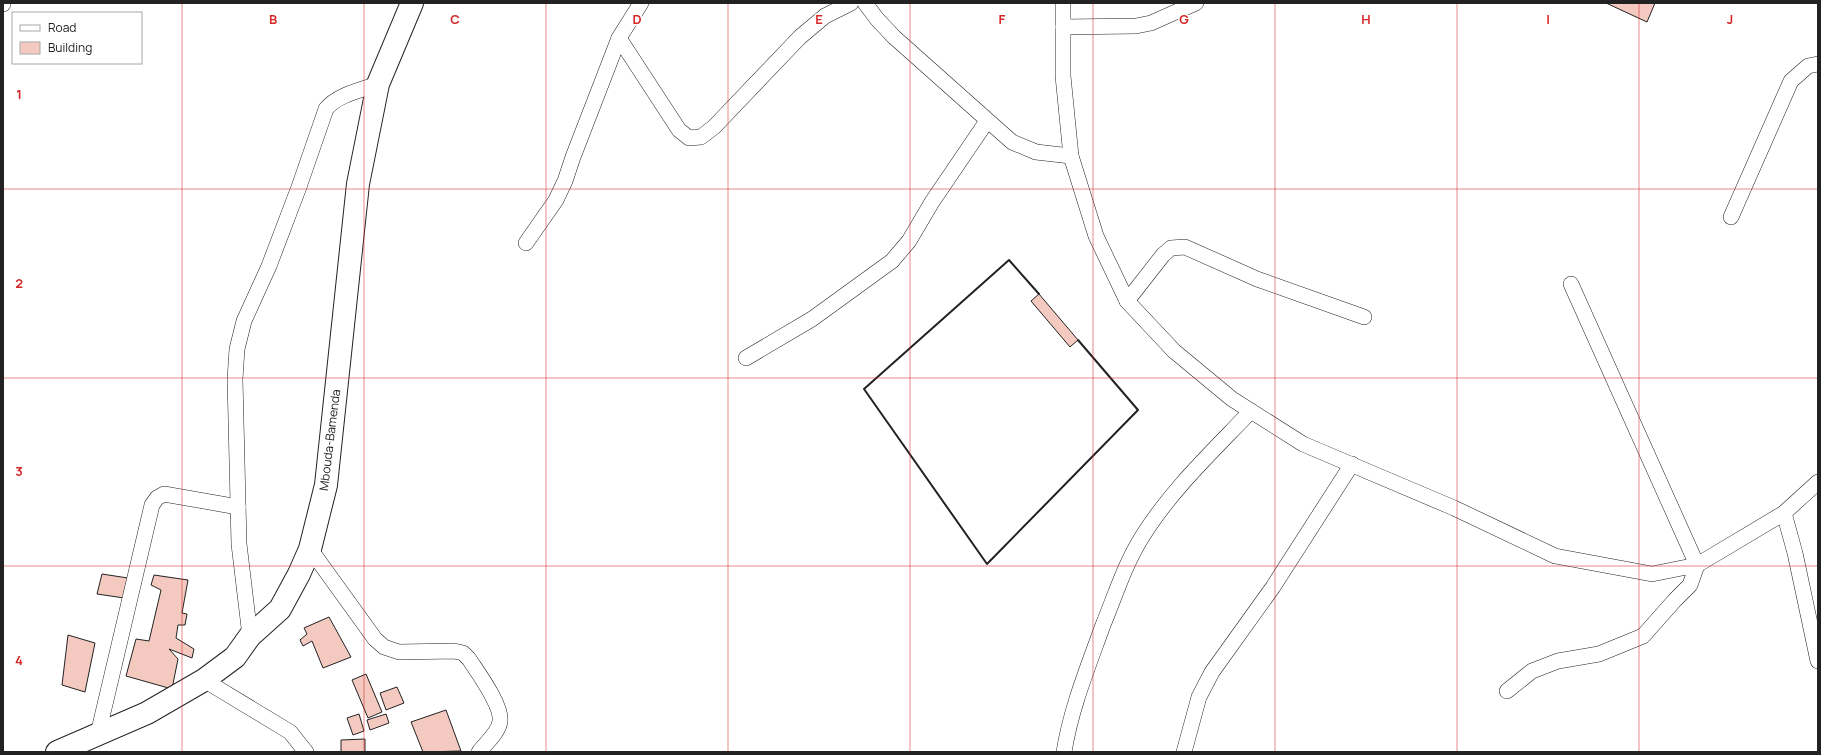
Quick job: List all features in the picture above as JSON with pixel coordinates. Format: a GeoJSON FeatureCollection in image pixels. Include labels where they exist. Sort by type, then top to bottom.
{"type":"FeatureCollection","features":[{"type":"Feature","properties":{"kind":"highway","name":"Mbouda-Bamenda"},"geometry":{"type":"LineString","coordinates":[[57,752],[147,713],[204,680],[235,657],[250,636],[280,609],[310,549],[326,485],[358,184],[378,84],[412,3]]}},
{"type":"Feature","properties":{"kind":"street"},"geometry":{"type":"LineString","coordinates":[[526,243],[556,200],[565,181],[619,38],[641,3]]}},
{"type":"Feature","properties":{"kind":"street"},"geometry":{"type":"LineString","coordinates":[[619,38],[679,130],[689,138],[701,137],[714,127],[800,37],[825,16],[851,3]]}},
{"type":"Feature","properties":{"kind":"street"},"geometry":{"type":"LineString","coordinates":[[865,3],[877,20],[894,37],[1012,142],[1036,152],[1071,156]]}},
{"type":"Feature","properties":{"kind":"street"},"geometry":{"type":"LineString","coordinates":[[1063,3],[1062,76],[1071,156],[1096,236],[1127,301],[1174,351],[1232,399],[1251,412],[1303,444],[1454,508],[1555,556],[1652,574],[1697,565],[1784,513],[1818,482]]}},
{"type":"Feature","properties":{"kind":"street"},"geometry":{"type":"LineString","coordinates":[[1063,27],[1136,26],[1151,23],[1196,3]]}},
{"type":"Feature","properties":{"kind":"street"},"geometry":{"type":"LineString","coordinates":[[1731,217],[1791,81],[1808,66],[1818,64]]}},
{"type":"Feature","properties":{"kind":"street"},"geometry":{"type":"LineString","coordinates":[[250,636],[239,544],[235,378],[237,349],[244,321],[269,266],[299,188],[326,109],[331,103],[338,99],[378,84]]}},
{"type":"Feature","properties":{"kind":"street"},"geometry":{"type":"LineString","coordinates":[[746,358],[812,319],[892,261],[909,241],[932,202],[987,121]]}},
{"type":"Feature","properties":{"kind":"street"},"geometry":{"type":"LineString","coordinates":[[1127,301],[1163,255],[1172,248],[1185,247],[1256,278],[1364,316]]}},
{"type":"Feature","properties":{"kind":"street"},"geometry":{"type":"LineString","coordinates":[[1507,691],[1532,670],[1558,661],[1599,654],[1643,636],[1690,585],[1697,565],[1571,284]]}},
{"type":"Feature","properties":{"kind":"street"},"geometry":{"type":"LineString","coordinates":[[1064,752],[1067,732],[1079,690],[1120,582],[1142,537],[1174,494],[1251,412]]}},
{"type":"Feature","properties":{"kind":"street"},"geometry":{"type":"LineString","coordinates":[[1184,752],[1199,697],[1212,672],[1273,587],[1352,464]]}},
{"type":"Feature","properties":{"kind":"street"},"geometry":{"type":"LineString","coordinates":[[98,734],[152,505],[157,498],[164,494],[238,507]]}},
{"type":"Feature","properties":{"kind":"street"},"geometry":{"type":"LineString","coordinates":[[1784,513],[1795,553],[1818,661]]}},
{"type":"Feature","properties":{"kind":"street"},"geometry":{"type":"LineString","coordinates":[[310,549],[375,639],[384,647],[399,652],[454,651],[463,653],[470,659],[498,708],[500,721],[496,731],[479,752]]}},
{"type":"Feature","properties":{"kind":"street"},"geometry":{"type":"LineString","coordinates":[[204,680],[290,732],[306,752]]}},
{"type":"Feature","properties":{"kind":"building"},"geometry":{"type":"Polygon","coordinates":[[[1606,3],[1655,3],[1647,22],[1606,3]]]}},
{"type":"Feature","properties":{"kind":"building"},"geometry":{"type":"Polygon","coordinates":[[[1039,294],[1078,340],[1070,347],[1031,301],[1039,294]]]}},
{"type":"Feature","properties":{"kind":"building"},"geometry":{"type":"Polygon","coordinates":[[[102,574],[128,578],[124,598],[97,594],[102,574]]]}},
{"type":"Feature","properties":{"kind":"building"},"geometry":{"type":"Polygon","coordinates":[[[154,575],[188,580],[182,613],[187,614],[185,625],[178,625],[176,638],[194,649],[192,658],[169,649],[178,659],[172,689],[126,676],[136,639],[149,641],[161,590],[151,585],[154,575]]]}},
{"type":"Feature","properties":{"kind":"building"},"geometry":{"type":"Polygon","coordinates":[[[329,617],[351,657],[323,668],[312,641],[303,646],[300,640],[307,634],[304,628],[329,617]]]}},
{"type":"Feature","properties":{"kind":"building"},"geometry":{"type":"Polygon","coordinates":[[[68,635],[95,643],[85,692],[62,685],[68,635]]]}},
{"type":"Feature","properties":{"kind":"building"},"geometry":{"type":"Polygon","coordinates":[[[366,674],[382,712],[368,718],[352,680],[366,674]]]}},
{"type":"Feature","properties":{"kind":"building"},"geometry":{"type":"Polygon","coordinates":[[[397,687],[404,703],[386,710],[380,693],[397,687]]]}},
{"type":"Feature","properties":{"kind":"building"},"geometry":{"type":"Polygon","coordinates":[[[446,710],[461,751],[423,752],[411,722],[446,710]]]}},
{"type":"Feature","properties":{"kind":"building"},"geometry":{"type":"Polygon","coordinates":[[[359,714],[364,731],[353,735],[347,718],[359,714]]]}},
{"type":"Feature","properties":{"kind":"building"},"geometry":{"type":"Polygon","coordinates":[[[386,714],[389,723],[370,730],[367,720],[386,714]]]}},
{"type":"Feature","properties":{"kind":"building"},"geometry":{"type":"Polygon","coordinates":[[[365,739],[365,752],[341,752],[341,740],[365,739]]]}},
{"type":"Feature","properties":{"kind":"wall"},"geometry":{"type":"LineString","coordinates":[[1039,294],[1009,260],[864,389],[987,564],[1138,410],[1078,340]]}}]}
